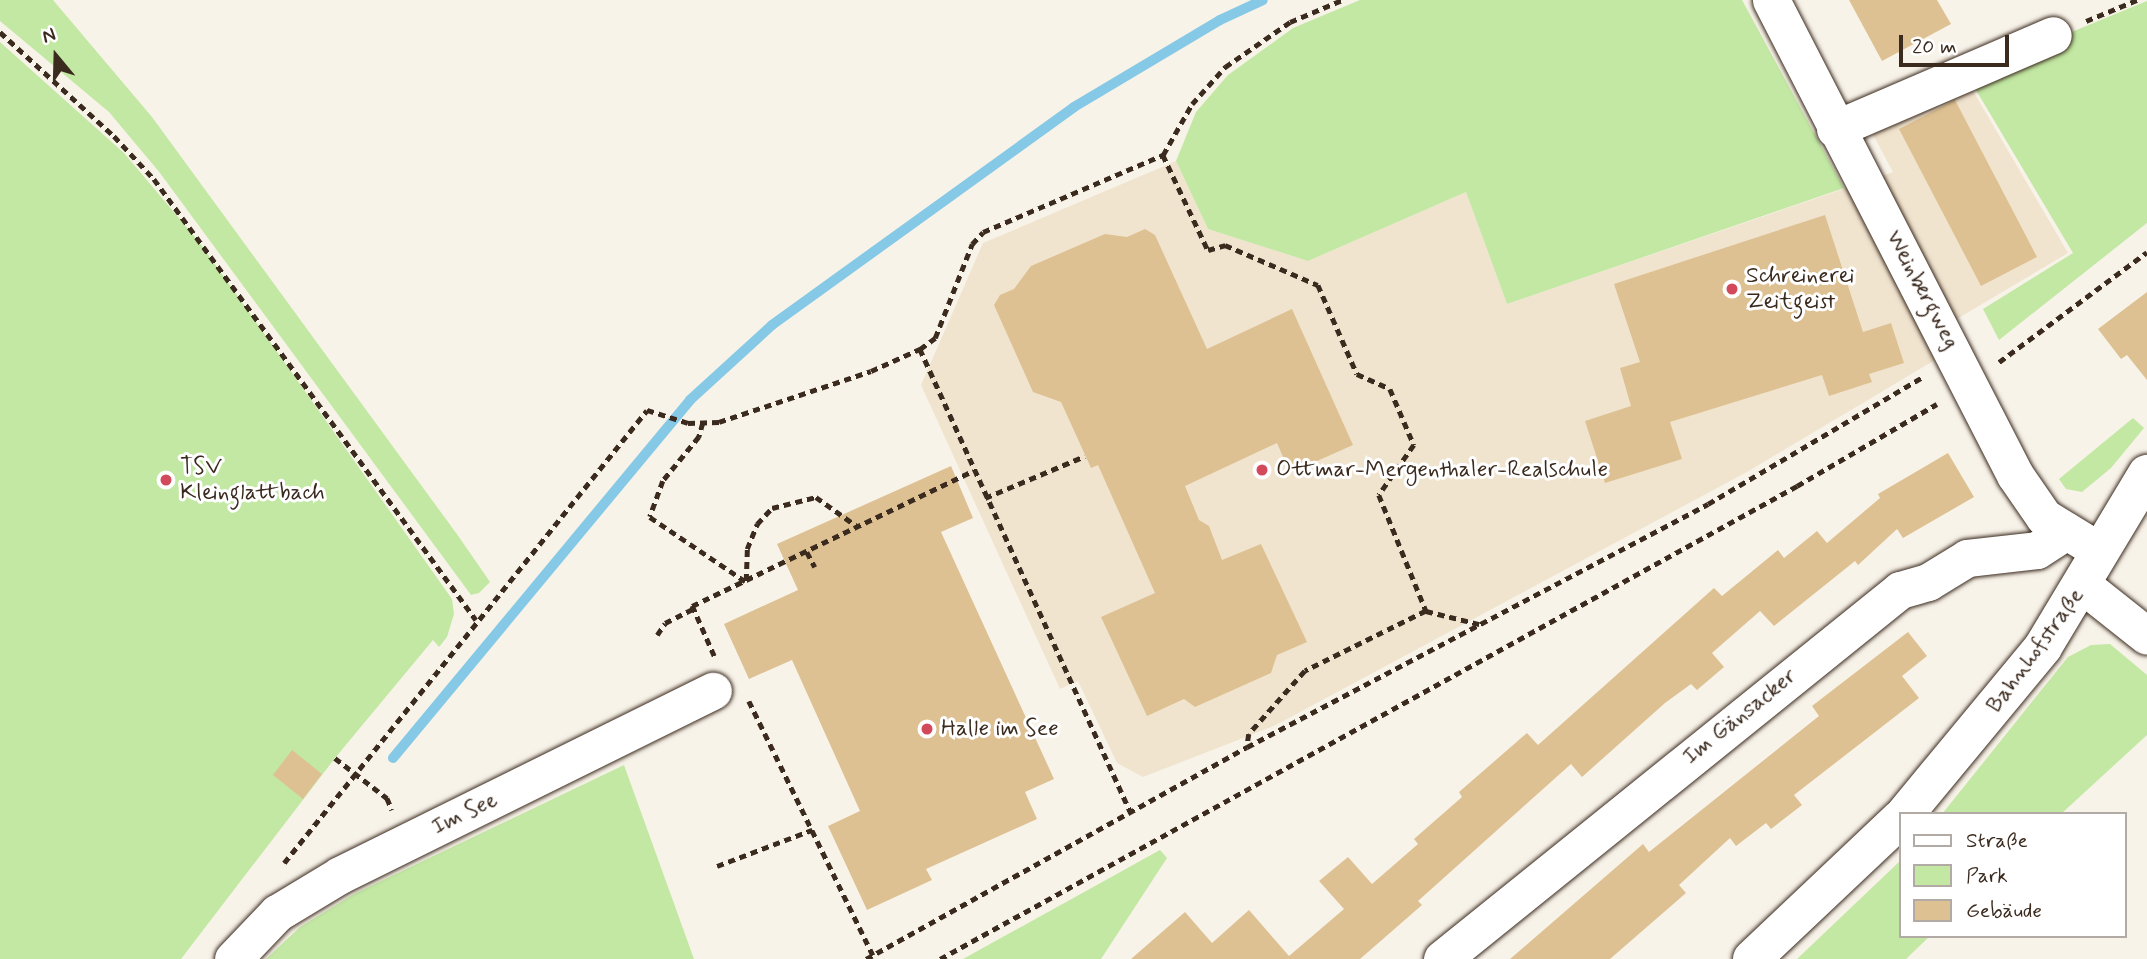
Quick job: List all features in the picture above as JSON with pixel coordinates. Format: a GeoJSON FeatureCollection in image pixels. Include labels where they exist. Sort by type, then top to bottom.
{"type":"FeatureCollection","features":[{"type":"Feature","properties":{"kind":"main road","name":"Bahnhofstraße"},"geometry":{"type":"LineString","coordinates":[[1907,812],[2001,703],[2093,569],[2147,474]]}},
{"type":"Feature","properties":{"kind":"main road"},"geometry":{"type":"LineString","coordinates":[[1752,959],[1898,821]]}},
{"type":"Feature","properties":{"kind":"street","name":"Weinbergweg"},"geometry":{"type":"LineString","coordinates":[[1771,0],[1835,129],[1965,370],[2015,475],[2044,517],[2066,531],[2147,636]]}},
{"type":"Feature","properties":{"kind":"street"},"geometry":{"type":"LineString","coordinates":[[1835,129],[2053,35]]}},
{"type":"Feature","properties":{"kind":"street","name":"Im Gänsacker"},"geometry":{"type":"LineString","coordinates":[[1441,959],[1868,613],[1900,590],[1928,582],[1967,558],[2037,550],[2066,531]]}},
{"type":"Feature","properties":{"kind":"street","name":"Im See"},"geometry":{"type":"LineString","coordinates":[[233,959],[277,913],[340,875],[720,688]]}},
{"type":"Feature","properties":{"kind":"path"},"geometry":{"type":"LineString","coordinates":[[277,913],[264,895],[352,773],[647,410],[661,412],[688,423],[719,422],[846,379],[920,349],[935,338],[972,244],[983,232],[1163,155],[1192,104],[1225,66],[1290,22],[1342,0]]}},
{"type":"Feature","properties":{"kind":"path"},"geometry":{"type":"LineString","coordinates":[[2053,35],[2137,0]]}},
{"type":"Feature","properties":{"kind":"path"},"geometry":{"type":"LineString","coordinates":[[0,32],[106,128],[154,178],[476,620]]}},
{"type":"Feature","properties":{"kind":"path"},"geometry":{"type":"LineString","coordinates":[[1163,155],[1208,250],[1225,245],[1318,285],[1357,374],[1390,389],[1415,445],[1379,495],[1426,611]]}},
{"type":"Feature","properties":{"kind":"path"},"geometry":{"type":"LineString","coordinates":[[940,959],[1797,486],[1965,370],[2147,252]]}},
{"type":"Feature","properties":{"kind":"path"},"geometry":{"type":"LineString","coordinates":[[920,349],[985,498],[1130,813]]}},
{"type":"Feature","properties":{"kind":"path"},"geometry":{"type":"LineString","coordinates":[[866,959],[1247,747],[1965,370]]}},
{"type":"Feature","properties":{"kind":"path"},"geometry":{"type":"LineString","coordinates":[[703,423],[699,437],[663,481],[650,517],[746,582]]}},
{"type":"Feature","properties":{"kind":"path"},"geometry":{"type":"LineString","coordinates":[[985,498],[1085,456]]}},
{"type":"Feature","properties":{"kind":"path"},"geometry":{"type":"LineString","coordinates":[[873,955],[744,690],[732,695],[720,688],[692,606],[973,471]]}},
{"type":"Feature","properties":{"kind":"path"},"geometry":{"type":"LineString","coordinates":[[746,582],[747,548],[757,524],[772,508],[816,497],[858,527]]}},
{"type":"Feature","properties":{"kind":"path"},"geometry":{"type":"LineString","coordinates":[[807,552],[815,567]]}},
{"type":"Feature","properties":{"kind":"path"},"geometry":{"type":"LineString","coordinates":[[657,635],[665,622],[693,609]]}},
{"type":"Feature","properties":{"kind":"path"},"geometry":{"type":"LineString","coordinates":[[1247,747],[1249,734],[1306,671],[1426,611],[1479,624]]}},
{"type":"Feature","properties":{"kind":"path"},"geometry":{"type":"LineString","coordinates":[[335,758],[387,798],[406,843]]}},
{"type":"Feature","properties":{"kind":"path"},"geometry":{"type":"LineString","coordinates":[[717,866],[812,830]]}},
{"type":"Feature","properties":{"kind":"shaded area","name":"Ottmar-Mergenthaler-Realschule"},"geometry":{"type":"Polygon","coordinates":[[[1966,79],[2068,253],[1923,339],[1935,360],[1747,472],[1274,726],[1143,777],[1117,763],[1078,681],[1060,689],[921,385],[983,243],[1176,161],[1208,229],[1308,261],[1466,192],[1507,304],[1893,172],[1870,129],[1966,79]]]}},
{"type":"Feature","properties":{"kind":"green space"},"geometry":{"type":"Polygon","coordinates":[[[0,0],[53,0],[152,117],[490,582],[479,593],[471,595],[160,173],[109,112],[0,21],[0,0]]]}},
{"type":"Feature","properties":{"kind":"green space"},"geometry":{"type":"Polygon","coordinates":[[[1360,0],[1742,0],[1844,188],[1507,304],[1466,192],[1308,261],[1208,229],[1176,161],[1196,112],[1228,75],[1293,28],[1360,0]]]}},
{"type":"Feature","properties":{"kind":"green space"},"geometry":{"type":"Polygon","coordinates":[[[2147,1],[2147,223],[1999,340],[1983,309],[2073,253],[1967,75],[2147,1]]]}},
{"type":"Feature","properties":{"kind":"green space","name":"TSV Kleinglattbach"},"geometry":{"type":"Polygon","coordinates":[[[0,42],[124,153],[200,243],[452,599],[454,614],[447,637],[439,647],[433,640],[335,758],[181,959],[0,959],[0,42]]]}},
{"type":"Feature","properties":{"kind":"green space"},"geometry":{"type":"Polygon","coordinates":[[[2133,418],[2144,428],[2111,468],[2082,492],[2066,489],[2059,479],[2133,418]]]}},
{"type":"Feature","properties":{"kind":"green space"},"geometry":{"type":"Polygon","coordinates":[[[2110,644],[2147,675],[2147,735],[2063,812],[1944,812],[2068,657],[2091,645],[2110,644]]]}},
{"type":"Feature","properties":{"kind":"green space"},"geometry":{"type":"Polygon","coordinates":[[[624,765],[694,959],[266,959],[300,927],[354,894],[624,765]]]}},
{"type":"Feature","properties":{"kind":"green space"},"geometry":{"type":"Polygon","coordinates":[[[1160,850],[1167,858],[1101,959],[963,959],[1160,850]]]}},
{"type":"Feature","properties":{"kind":"green space"},"geometry":{"type":"Polygon","coordinates":[[[1898,863],[1898,938],[1928,938],[1906,959],[1797,959],[1898,863]]]}},
{"type":"Feature","properties":{"kind":"building"},"geometry":{"type":"Polygon","coordinates":[[[1849,0],[1937,0],[1951,24],[1882,61],[1849,0]]]}},
{"type":"Feature","properties":{"kind":"building"},"geometry":{"type":"Polygon","coordinates":[[[1955,100],[2037,257],[1981,286],[1899,129],[1955,100]]]}},
{"type":"Feature","properties":{"kind":"building"},"geometry":{"type":"Polygon","coordinates":[[[1825,215],[1863,332],[1891,323],[1904,363],[1869,374],[1872,382],[1829,396],[1822,375],[1670,422],[1682,459],[1605,483],[1585,421],[1631,406],[1620,368],[1640,362],[1614,284],[1825,215]]]}},
{"type":"Feature","properties":{"kind":"building"},"geometry":{"type":"Polygon","coordinates":[[[1145,229],[1155,235],[1207,349],[1292,309],[1353,445],[1290,473],[1277,443],[1185,486],[1199,520],[1209,526],[1222,560],[1261,544],[1307,642],[1277,655],[1271,673],[1195,707],[1184,699],[1147,716],[1101,617],[1155,593],[1098,465],[1091,468],[1061,402],[1033,392],[994,305],[1000,295],[1014,289],[1031,266],[1105,234],[1127,237],[1145,229]]]}},
{"type":"Feature","properties":{"kind":"building"},"geometry":{"type":"Polygon","coordinates":[[[2147,292],[2147,380],[2127,355],[2121,359],[2098,329],[2147,292]]]}},
{"type":"Feature","properties":{"kind":"building"},"geometry":{"type":"Polygon","coordinates":[[[1948,453],[1974,497],[1903,538],[1897,529],[1858,565],[1855,561],[1774,626],[1760,611],[1712,653],[1724,667],[1697,690],[1691,684],[1665,703],[1582,777],[1571,764],[1418,901],[1422,905],[1360,959],[1131,959],[1185,912],[1212,943],[1249,910],[1289,956],[1344,909],[1319,881],[1348,857],[1372,884],[1418,844],[1414,839],[1462,797],[1459,792],[1527,733],[1538,745],[1714,588],[1722,596],[1778,550],[1784,558],[1817,531],[1827,543],[1880,498],[1878,494],[1948,453]]]}},
{"type":"Feature","properties":{"kind":"building","name":"Halle im See"},"geometry":{"type":"Polygon","coordinates":[[[951,466],[973,518],[941,532],[1054,779],[1025,792],[1037,819],[926,869],[932,880],[867,910],[828,826],[860,811],[792,660],[749,679],[724,624],[798,590],[777,544],[951,466]]]}},
{"type":"Feature","properties":{"kind":"building"},"geometry":{"type":"Polygon","coordinates":[[[1908,632],[1927,656],[1902,676],[1919,698],[1794,795],[1802,805],[1771,829],[1766,823],[1736,846],[1730,838],[1679,885],[1686,893],[1610,959],[1510,959],[1643,844],[1649,852],[1819,716],[1812,706],[1908,632]]]}},
{"type":"Feature","properties":{"kind":"building"},"geometry":{"type":"Polygon","coordinates":[[[292,750],[322,774],[303,799],[273,775],[292,750]]]}},
{"type":"Feature","properties":{"kind":"waterway"},"geometry":{"type":"LineString","coordinates":[[393,758],[690,400],[772,325],[1074,107],[1220,20],[1263,0]]}},
{"type":"Feature","properties":{"kind":"place","name":"Schreinerei Zeitgeist"},"geometry":{"type":"Point","coordinates":[1732,289]}},
{"type":"Feature","properties":{"kind":"place","name":"Ottmar-Mergenthaler-Realschule"},"geometry":{"type":"Point","coordinates":[1262,470]}},
{"type":"Feature","properties":{"kind":"place","name":"TSV Kleinglattbach"},"geometry":{"type":"Point","coordinates":[166,480]}},
{"type":"Feature","properties":{"kind":"place","name":"Halle im See"},"geometry":{"type":"Point","coordinates":[927,729]}}]}
